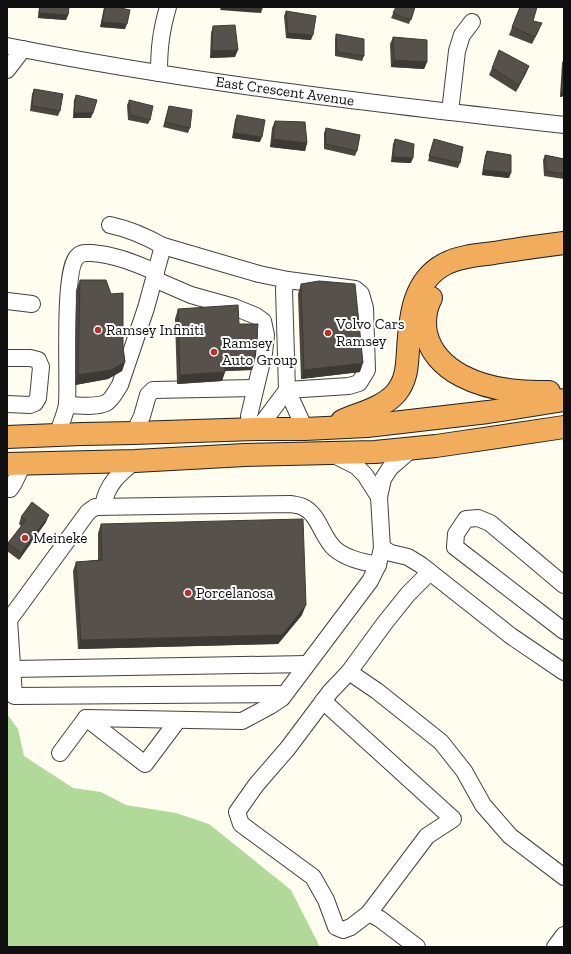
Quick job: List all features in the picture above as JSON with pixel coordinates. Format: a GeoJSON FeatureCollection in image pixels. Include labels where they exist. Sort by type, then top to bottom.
{"type":"FeatureCollection","features":[{"type":"Feature","properties":{"kind":"highway"},"geometry":{"type":"LineString","coordinates":[[315,428],[380,405],[389,400],[396,393],[401,385],[407,369],[411,318],[414,301],[424,282],[439,267],[447,262],[466,257],[564,243]]}},
{"type":"Feature","properties":{"kind":"highway"},"geometry":{"type":"LineString","coordinates":[[564,257],[473,269],[455,275],[440,286],[434,293],[426,311],[425,320],[428,340],[439,358],[448,367],[471,381],[494,388],[520,392],[564,392]]}},
{"type":"Feature","properties":{"kind":"highway"},"geometry":{"type":"LineString","coordinates":[[7,437],[366,426],[488,412],[564,400]]}},
{"type":"Feature","properties":{"kind":"highway"},"geometry":{"type":"LineString","coordinates":[[436,446],[564,427]]}},
{"type":"Feature","properties":{"kind":"highway"},"geometry":{"type":"LineString","coordinates":[[15,464],[375,452],[436,446],[564,440]]}},
{"type":"Feature","properties":{"kind":"street"},"geometry":{"type":"LineString","coordinates":[[159,73],[159,45],[168,7]]}},
{"type":"Feature","properties":{"kind":"street"},"geometry":{"type":"LineString","coordinates":[[450,112],[457,51],[462,35],[472,22]]}},
{"type":"Feature","properties":{"kind":"street","name":"East Crescent Avenue"},"geometry":{"type":"LineString","coordinates":[[7,46],[159,73],[252,87],[564,125]]}},
{"type":"Feature","properties":{"kind":"street"},"geometry":{"type":"LineString","coordinates":[[7,70],[23,49]]}},
{"type":"Feature","properties":{"kind":"street"},"geometry":{"type":"LineString","coordinates":[[56,435],[67,405],[68,294],[73,262],[77,256],[83,253],[107,254],[124,259],[190,295],[234,307],[256,316],[263,321],[266,341],[249,416],[254,429],[286,390],[349,386],[359,383],[367,370],[365,308],[361,294],[355,289],[288,280],[259,274],[163,246],[152,240],[110,225]]}},
{"type":"Feature","properties":{"kind":"street"},"geometry":{"type":"LineString","coordinates":[[67,405],[93,405],[106,403],[113,396],[120,385],[146,308],[163,246]]}},
{"type":"Feature","properties":{"kind":"street"},"geometry":{"type":"LineString","coordinates":[[288,280],[284,289],[286,390],[315,428]]}},
{"type":"Feature","properties":{"kind":"street"},"geometry":{"type":"LineString","coordinates":[[7,301],[32,304]]}},
{"type":"Feature","properties":{"kind":"street"},"geometry":{"type":"LineString","coordinates":[[7,358],[30,358],[38,360],[41,367],[38,398],[35,403],[30,405],[7,404]]}},
{"type":"Feature","properties":{"kind":"street"},"geometry":{"type":"LineString","coordinates":[[134,433],[142,416],[148,395],[153,390],[255,388]]}},
{"type":"Feature","properties":{"kind":"street"},"geometry":{"type":"LineString","coordinates":[[86,718],[242,721],[282,698],[370,582],[378,565],[382,548],[379,497],[383,480],[390,468],[413,448]]}},
{"type":"Feature","properties":{"kind":"street"},"geometry":{"type":"LineString","coordinates":[[331,453],[356,466],[365,475],[379,497]]}},
{"type":"Feature","properties":{"kind":"street"},"geometry":{"type":"LineString","coordinates":[[103,506],[108,488],[117,477],[135,461]]}},
{"type":"Feature","properties":{"kind":"street"},"geometry":{"type":"LineString","coordinates":[[10,489],[15,464]]}},
{"type":"Feature","properties":{"kind":"street"},"geometry":{"type":"LineString","coordinates":[[284,694],[14,696],[9,620],[88,512],[95,507],[291,504],[303,507],[310,512],[333,547],[341,553],[355,560],[378,565]]}},
{"type":"Feature","properties":{"kind":"street"},"geometry":{"type":"LineString","coordinates":[[564,585],[490,523],[478,518],[466,519],[456,534],[455,546],[564,631]]}},
{"type":"Feature","properties":{"kind":"street"},"geometry":{"type":"LineString","coordinates":[[382,548],[391,553],[408,557],[430,572],[511,636],[564,672]]}},
{"type":"Feature","properties":{"kind":"street"},"geometry":{"type":"LineString","coordinates":[[323,701],[453,819],[427,836],[369,914],[351,927],[343,930],[336,927],[326,900],[313,877],[241,824],[238,812],[256,785],[288,748],[323,701],[349,672],[408,594],[430,572]]}},
{"type":"Feature","properties":{"kind":"street"},"geometry":{"type":"LineString","coordinates":[[13,669],[307,664]]}},
{"type":"Feature","properties":{"kind":"street"},"geometry":{"type":"LineString","coordinates":[[349,672],[377,691],[441,742],[464,771],[483,805],[510,836],[564,877]]}},
{"type":"Feature","properties":{"kind":"street"},"geometry":{"type":"LineString","coordinates":[[86,718],[145,764],[178,720]]}},
{"type":"Feature","properties":{"kind":"street"},"geometry":{"type":"LineString","coordinates":[[60,753],[86,718]]}},
{"type":"Feature","properties":{"kind":"street"},"geometry":{"type":"LineString","coordinates":[[369,914],[380,919],[417,947]]}},
{"type":"Feature","properties":{"kind":"street"},"geometry":{"type":"LineString","coordinates":[[555,947],[564,935]]}},
{"type":"Feature","properties":{"kind":"green space"},"geometry":{"type":"Polygon","coordinates":[[[7,714],[18,729],[24,756],[73,788],[101,792],[126,805],[176,813],[209,824],[291,890],[320,947],[7,947],[7,714]]]}},
{"type":"Feature","properties":{"kind":"building"},"geometry":{"type":"Polygon","coordinates":[[[40,7],[69,7],[68,15],[39,13],[40,7]]]}},
{"type":"Feature","properties":{"kind":"building"},"geometry":{"type":"Polygon","coordinates":[[[105,7],[116,7],[130,10],[127,24],[102,22],[105,7]]]}},
{"type":"Feature","properties":{"kind":"building"},"geometry":{"type":"Polygon","coordinates":[[[396,7],[415,7],[411,20],[393,13],[396,7]]]}},
{"type":"Feature","properties":{"kind":"building"},"geometry":{"type":"Polygon","coordinates":[[[520,7],[537,7],[533,21],[542,23],[535,37],[512,27],[520,7]]]}},
{"type":"Feature","properties":{"kind":"building"},"geometry":{"type":"Polygon","coordinates":[[[286,11],[316,16],[313,35],[288,33],[286,11]]]}},
{"type":"Feature","properties":{"kind":"building"},"geometry":{"type":"Polygon","coordinates":[[[235,25],[238,50],[212,51],[213,26],[235,25]]]}},
{"type":"Feature","properties":{"kind":"building"},"geometry":{"type":"Polygon","coordinates":[[[336,34],[364,39],[364,56],[337,52],[336,34]]]}},
{"type":"Feature","properties":{"kind":"building"},"geometry":{"type":"Polygon","coordinates":[[[393,37],[427,40],[427,62],[394,60],[393,37]]]}},
{"type":"Feature","properties":{"kind":"building"},"geometry":{"type":"Polygon","coordinates":[[[499,50],[529,66],[519,85],[492,68],[499,50]]]}},
{"type":"Feature","properties":{"kind":"building"},"geometry":{"type":"Polygon","coordinates":[[[564,58],[564,92],[561,93],[564,58]]]}},
{"type":"Feature","properties":{"kind":"building"},"geometry":{"type":"Polygon","coordinates":[[[34,89],[63,94],[60,111],[32,106],[34,89]]]}},
{"type":"Feature","properties":{"kind":"building"},"geometry":{"type":"Polygon","coordinates":[[[76,95],[97,100],[93,113],[74,113],[76,95]]]}},
{"type":"Feature","properties":{"kind":"building"},"geometry":{"type":"Polygon","coordinates":[[[129,100],[153,106],[150,120],[130,115],[129,100]]]}},
{"type":"Feature","properties":{"kind":"building"},"geometry":{"type":"Polygon","coordinates":[[[169,106],[192,110],[190,128],[165,122],[169,106]]]}},
{"type":"Feature","properties":{"kind":"building"},"geometry":{"type":"Polygon","coordinates":[[[237,115],[265,120],[262,137],[234,133],[237,115]]]}},
{"type":"Feature","properties":{"kind":"building"},"geometry":{"type":"Polygon","coordinates":[[[275,121],[305,122],[307,143],[273,139],[275,121]]]}},
{"type":"Feature","properties":{"kind":"building"},"geometry":{"type":"Polygon","coordinates":[[[326,128],[360,135],[357,151],[325,144],[326,128]]]}},
{"type":"Feature","properties":{"kind":"building"},"geometry":{"type":"Polygon","coordinates":[[[395,139],[414,144],[413,158],[393,157],[395,139]]]}},
{"type":"Feature","properties":{"kind":"building"},"geometry":{"type":"Polygon","coordinates":[[[434,139],[463,147],[460,163],[429,156],[434,139]]]}},
{"type":"Feature","properties":{"kind":"building"},"geometry":{"type":"Polygon","coordinates":[[[487,151],[511,155],[511,173],[483,170],[487,151]]]}},
{"type":"Feature","properties":{"kind":"building"},"geometry":{"type":"Polygon","coordinates":[[[545,155],[564,159],[564,174],[546,171],[545,155]]]}},
{"type":"Feature","properties":{"kind":"building","name":"Ramsey Infiniti"},"geometry":{"type":"Polygon","coordinates":[[[80,280],[106,280],[111,294],[123,293],[123,347],[125,362],[111,370],[78,375],[80,280]]]}},
{"type":"Feature","properties":{"kind":"building","name":"Volvo Cars Ramsey"},"geometry":{"type":"Polygon","coordinates":[[[319,281],[355,284],[363,363],[304,370],[301,284],[319,281]]]}},
{"type":"Feature","properties":{"kind":"building","name":"Ramsey Auto Group"},"geometry":{"type":"Polygon","coordinates":[[[238,305],[239,324],[258,324],[255,361],[225,362],[225,372],[180,375],[178,309],[238,305]]]}},
{"type":"Feature","properties":{"kind":"building","name":"Meineke"},"geometry":{"type":"Polygon","coordinates":[[[32,502],[49,515],[21,553],[8,543],[26,520],[21,517],[32,502]]]}},
{"type":"Feature","properties":{"kind":"building","name":"Porcelanosa"},"geometry":{"type":"Polygon","coordinates":[[[303,519],[306,605],[282,635],[81,640],[76,562],[102,560],[101,524],[303,519]]]}},
{"type":"Feature","properties":{"kind":"place","name":"Ramsey Infiniti"},"geometry":{"type":"Point","coordinates":[98,330]}},
{"type":"Feature","properties":{"kind":"place","name":"Volvo Cars Ramsey"},"geometry":{"type":"Point","coordinates":[328,333]}},
{"type":"Feature","properties":{"kind":"place","name":"Ramsey Auto Group"},"geometry":{"type":"Point","coordinates":[214,352]}},
{"type":"Feature","properties":{"kind":"place","name":"Meineke"},"geometry":{"type":"Point","coordinates":[25,538]}},
{"type":"Feature","properties":{"kind":"place","name":"Porcelanosa"},"geometry":{"type":"Point","coordinates":[188,593]}}]}
